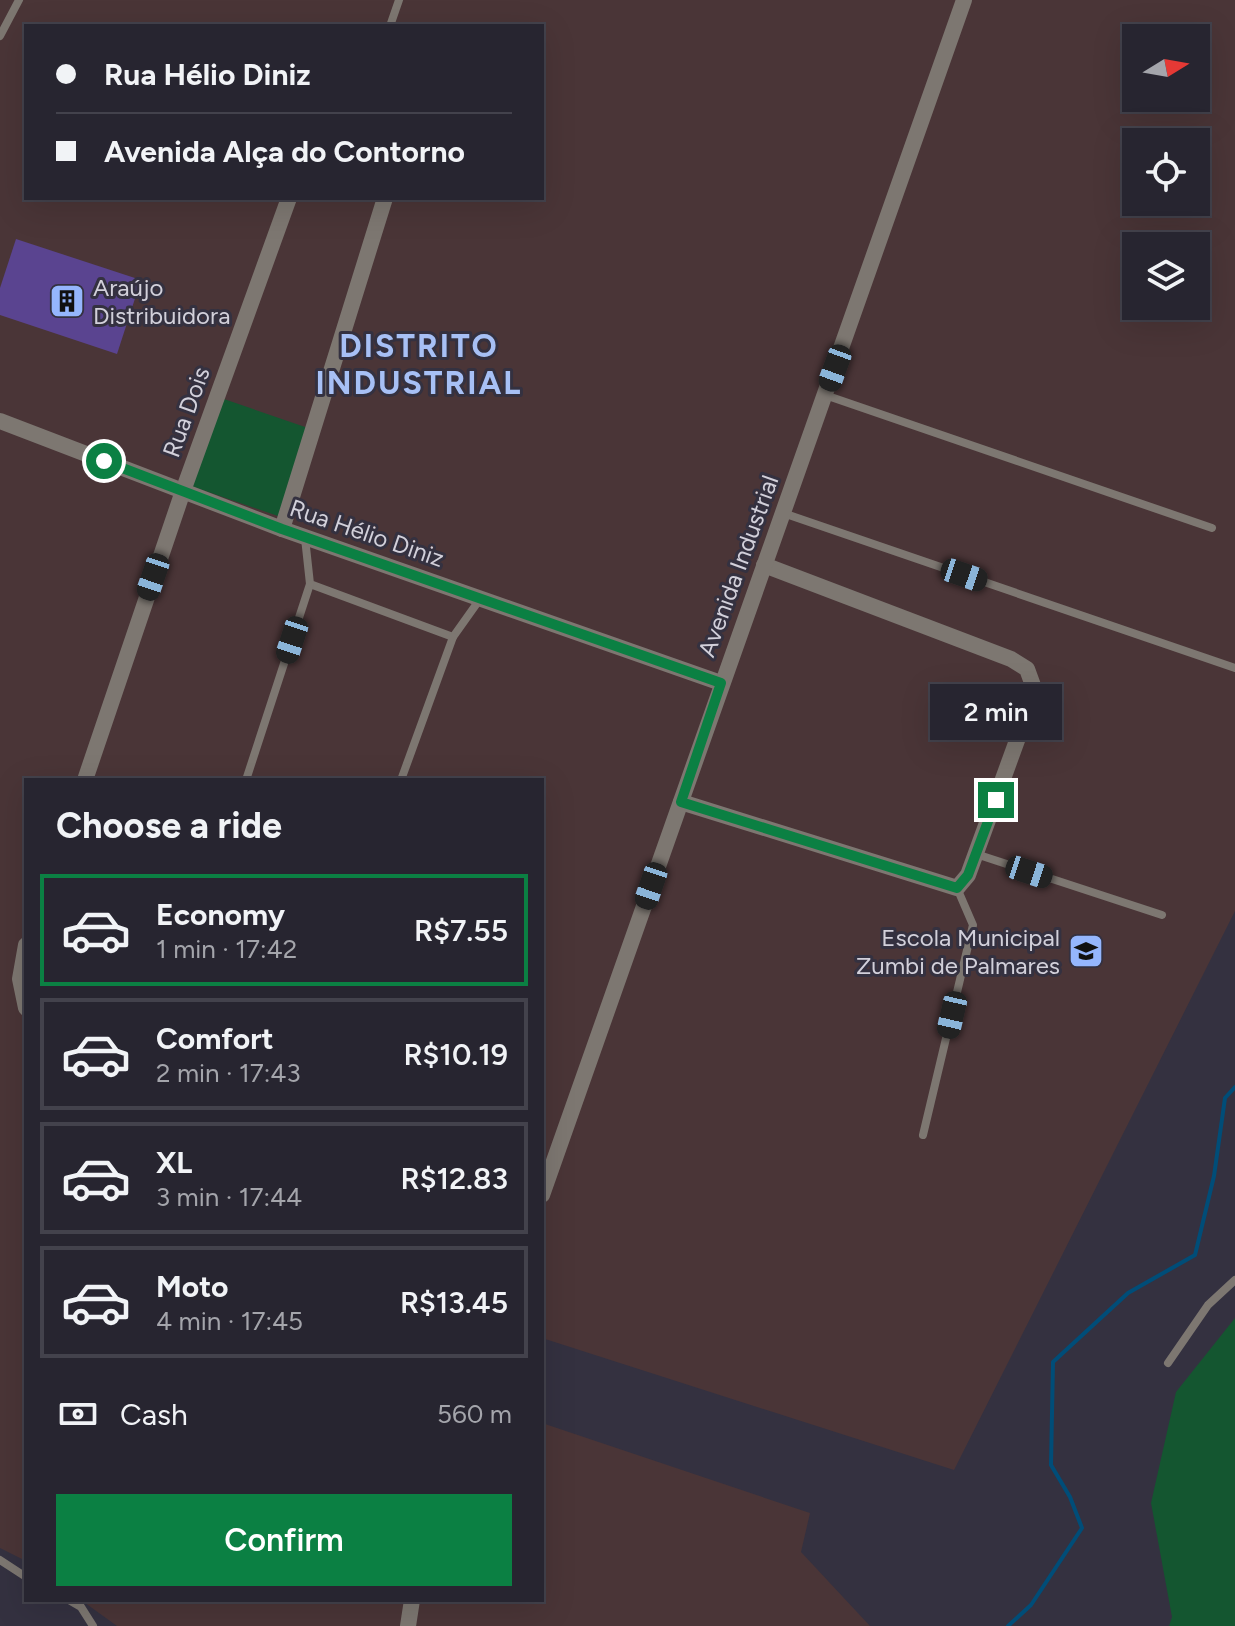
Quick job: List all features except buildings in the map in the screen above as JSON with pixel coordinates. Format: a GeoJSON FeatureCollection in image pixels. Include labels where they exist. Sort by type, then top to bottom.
{"type":"FeatureCollection","features":[{"type":"Feature","properties":{"kind":"street","name":"Avenida Industrial"},"geometry":{"type":"LineString","coordinates":[[544,1189],[964,0]]}},
{"type":"Feature","properties":{"kind":"street","name":"Rua Dois"},"geometry":{"type":"LineString","coordinates":[[86,778],[183,491],[288,200]]}},
{"type":"Feature","properties":{"kind":"street"},"geometry":{"type":"LineString","coordinates":[[282,529],[384,200]]}},
{"type":"Feature","properties":{"kind":"street","name":"Rua Hélio Diniz"},"geometry":{"type":"LineString","coordinates":[[0,421],[282,529],[721,683]]}},
{"type":"Feature","properties":{"kind":"street"},"geometry":{"type":"LineString","coordinates":[[681,802],[957,888],[968,875],[1035,691],[1027,669],[1011,659],[764,565]]}},
{"type":"Feature","properties":{"kind":"street"},"geometry":{"type":"LineString","coordinates":[[24,956],[20,979],[24,998]]}},
{"type":"Feature","properties":{"kind":"street"},"geometry":{"type":"LineString","coordinates":[[408,1626],[412,1602]]}},
{"type":"Feature","properties":{"kind":"lane"},"geometry":{"type":"LineString","coordinates":[[0,36],[19,0]]}},
{"type":"Feature","properties":{"kind":"lane"},"geometry":{"type":"LineString","coordinates":[[391,24],[399,0]]}},
{"type":"Feature","properties":{"kind":"lane"},"geometry":{"type":"LineString","coordinates":[[825,395],[1212,528]]}},
{"type":"Feature","properties":{"kind":"lane"},"geometry":{"type":"LineString","coordinates":[[783,513],[1235,668]]}},
{"type":"Feature","properties":{"kind":"lane"},"geometry":{"type":"LineString","coordinates":[[247,778],[310,584],[305,537]]}},
{"type":"Feature","properties":{"kind":"lane"},"geometry":{"type":"LineString","coordinates":[[310,584],[453,637]]}},
{"type":"Feature","properties":{"kind":"lane"},"geometry":{"type":"LineString","coordinates":[[402,778],[453,637],[480,599]]}},
{"type":"Feature","properties":{"kind":"lane"},"geometry":{"type":"LineString","coordinates":[[976,854],[1162,915]]}},
{"type":"Feature","properties":{"kind":"lane"},"geometry":{"type":"LineString","coordinates":[[923,1135],[973,925],[957,888]]}},
{"type":"Feature","properties":{"kind":"lane"},"geometry":{"type":"LineString","coordinates":[[1168,1363],[1208,1305],[1235,1280]]}},
{"type":"Feature","properties":{"kind":"lane"},"geometry":{"type":"LineString","coordinates":[[1,1563],[24,1576]]}},
{"type":"Feature","properties":{"kind":"lane"},"geometry":{"type":"LineString","coordinates":[[72,1602],[81,1607],[93,1626]]}},
{"type":"Feature","properties":{"kind":"shaded area"},"geometry":{"type":"Polygon","coordinates":[[[0,0],[1235,0],[1235,911],[954,1470],[544,1339],[544,778],[24,778],[24,1560],[0,1548],[0,0]]]}},
{"type":"Feature","properties":{"kind":"shaded area"},"geometry":{"type":"Polygon","coordinates":[[[544,1424],[810,1513],[801,1552],[870,1626],[117,1626],[84,1602],[544,1602],[544,1424]]]}},
{"type":"Feature","properties":{"kind":"green space"},"geometry":{"type":"Polygon","coordinates":[[[221,398],[308,428],[278,516],[191,486],[221,398]]]}},
{"type":"Feature","properties":{"kind":"green space"},"geometry":{"type":"Polygon","coordinates":[[[1235,1318],[1235,1626],[1169,1626],[1172,1617],[1151,1503],[1176,1392],[1235,1318]]]}},
{"type":"Feature","properties":{"kind":"waterway"},"geometry":{"type":"LineString","coordinates":[[1008,1626],[1031,1605],[1082,1528],[1070,1497],[1051,1465],[1053,1362],[1128,1293],[1195,1255],[1214,1176],[1225,1098],[1235,1087]]}},
{"type":"Feature","properties":{"kind":"place","name":"Araújo Distribuidora"},"geometry":{"type":"Point","coordinates":[67,301]}},
{"type":"Feature","properties":{"kind":"place","name":"Escola Municipal Zumbi de Palmares"},"geometry":{"type":"Point","coordinates":[1086,951]}},
{"type":"Feature","properties":{"kind":"district","name":"DISTRITO INDUSTRIAL"},"geometry":{"type":"Point","coordinates":[419,364]}},
{"type":"Feature","properties":{"kind":"route"},"geometry":{"type":"LineString","coordinates":[[104,461],[282,529],[721,683],[681,802],[957,888],[968,875],[996,800]]}}]}
